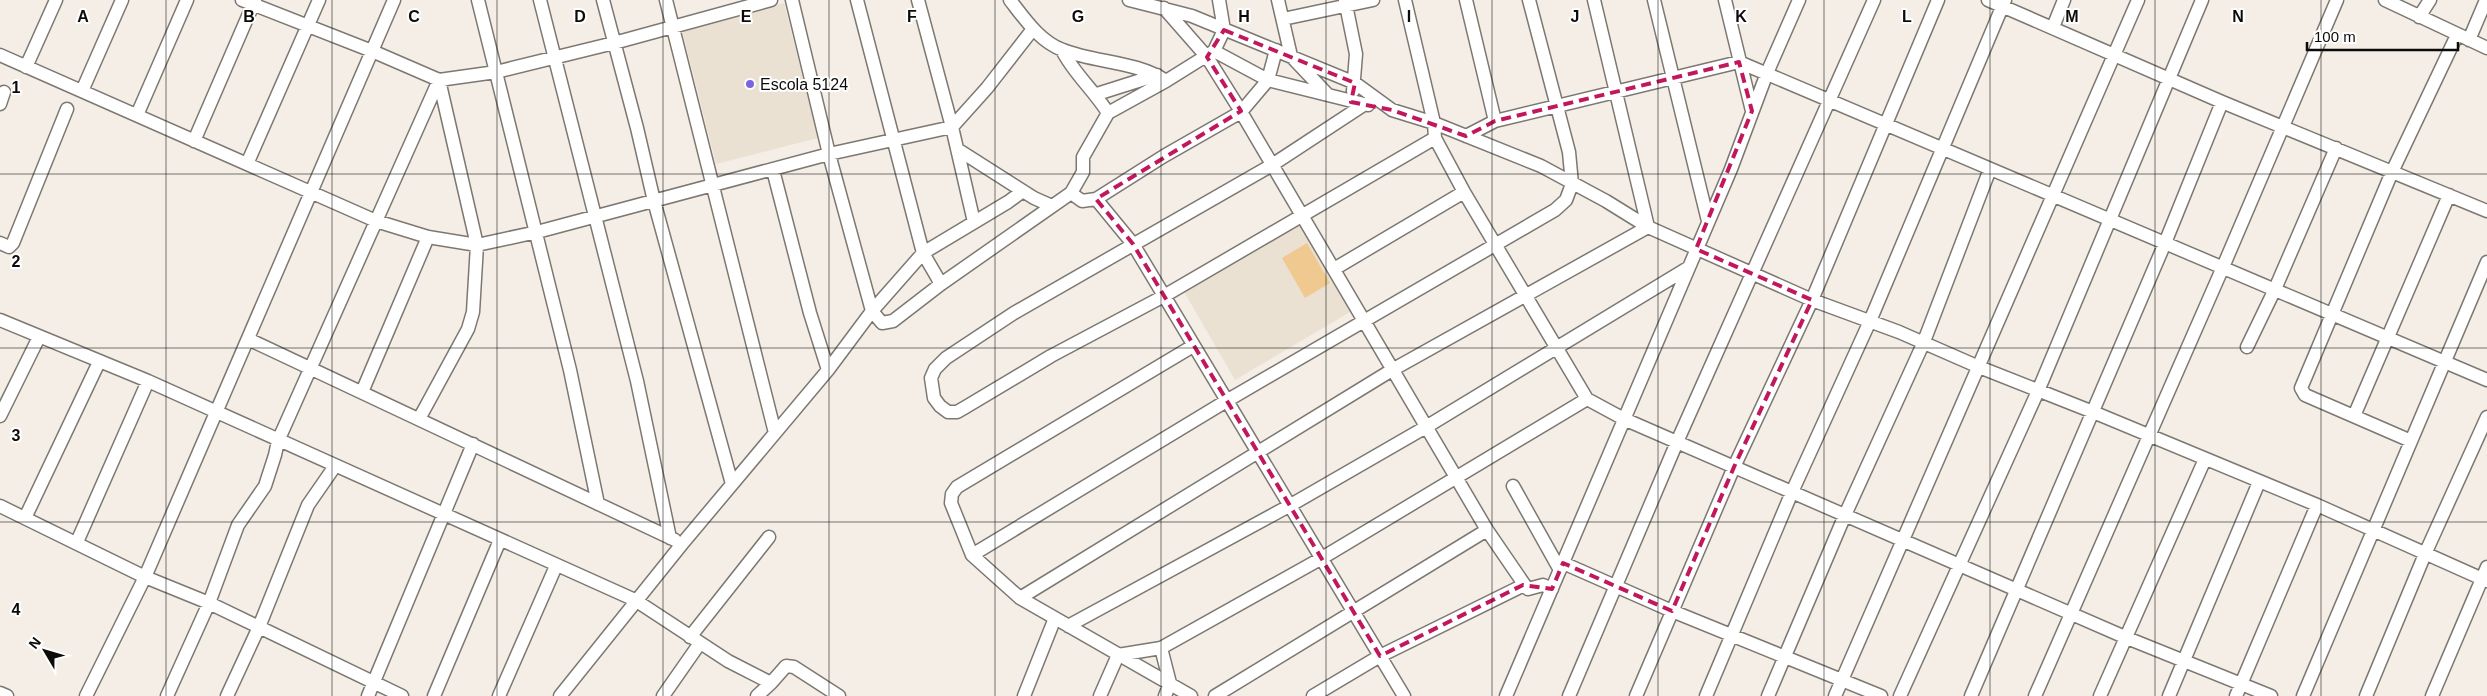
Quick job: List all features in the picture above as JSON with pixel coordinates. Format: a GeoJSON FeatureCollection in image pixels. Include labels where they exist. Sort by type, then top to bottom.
{"type":"FeatureCollection","features":[{"type":"Feature","properties":{"kind":"street"},"geometry":{"type":"LineString","coordinates":[[26,67],[56,0]]}},
{"type":"Feature","properties":{"kind":"street"},"geometry":{"type":"LineString","coordinates":[[82,91],[122,0]]}},
{"type":"Feature","properties":{"kind":"street"},"geometry":{"type":"LineString","coordinates":[[137,114],[187,0]]}},
{"type":"Feature","properties":{"kind":"street"},"geometry":{"type":"LineString","coordinates":[[247,164],[319,0]]}},
{"type":"Feature","properties":{"kind":"street"},"geometry":{"type":"LineString","coordinates":[[86,696],[145,577],[394,0]]}},
{"type":"Feature","properties":{"kind":"street"},"geometry":{"type":"LineString","coordinates":[[478,0],[570,370],[598,504]]}},
{"type":"Feature","properties":{"kind":"street"},"geometry":{"type":"LineString","coordinates":[[540,0],[638,381],[670,538]]}},
{"type":"Feature","properties":{"kind":"street"},"geometry":{"type":"LineString","coordinates":[[603,0],[654,201],[732,484]]}},
{"type":"Feature","properties":{"kind":"street"},"geometry":{"type":"LineString","coordinates":[[666,0],[714,184],[775,433]]}},
{"type":"Feature","properties":{"kind":"street"},"geometry":{"type":"LineString","coordinates":[[194,141],[250,2],[439,80],[496,72],[554,56],[614,43],[673,26],[732,5],[771,0]]}},
{"type":"Feature","properties":{"kind":"street"},"geometry":{"type":"LineString","coordinates":[[792,0],[829,154],[872,310],[882,323],[887,323],[1071,193],[1083,172],[1083,157],[1108,113],[1162,78],[1210,54],[1224,30],[1219,0]]}},
{"type":"Feature","properties":{"kind":"street"},"geometry":{"type":"LineString","coordinates":[[857,0],[923,253],[941,284]]}},
{"type":"Feature","properties":{"kind":"street"},"geometry":{"type":"LineString","coordinates":[[918,0],[952,127],[974,222]]}},
{"type":"Feature","properties":{"kind":"street"},"geometry":{"type":"LineString","coordinates":[[1010,0],[1033,29],[1062,50],[1116,62],[1162,78]]}},
{"type":"Feature","properties":{"kind":"street"},"geometry":{"type":"LineString","coordinates":[[1129,0],[1192,16],[1291,56],[1355,83],[1392,110]]}},
{"type":"Feature","properties":{"kind":"street"},"geometry":{"type":"LineString","coordinates":[[1278,0],[1291,56],[1329,95]]}},
{"type":"Feature","properties":{"kind":"street"},"geometry":{"type":"LineString","coordinates":[[1283,19],[1346,4],[1373,0]]}},
{"type":"Feature","properties":{"kind":"street"},"geometry":{"type":"LineString","coordinates":[[1406,0],[1434,123],[1435,138],[1524,296],[1587,399],[1624,419],[1961,566],[2016,588],[2184,662],[2242,683],[2271,696]]}},
{"type":"Feature","properties":{"kind":"street"},"geometry":{"type":"LineString","coordinates":[[1466,0],[1495,121]]}},
{"type":"Feature","properties":{"kind":"street"},"geometry":{"type":"LineString","coordinates":[[972,555],[1228,400],[1555,210],[1566,200],[1572,184],[1569,152],[1529,0]]}},
{"type":"Feature","properties":{"kind":"street"},"geometry":{"type":"LineString","coordinates":[[1594,0],[1648,228]]}},
{"type":"Feature","properties":{"kind":"street"},"geometry":{"type":"LineString","coordinates":[[1654,0],[1708,221]]}},
{"type":"Feature","properties":{"kind":"street"},"geometry":{"type":"LineString","coordinates":[[1725,0],[1752,112]]}},
{"type":"Feature","properties":{"kind":"street"},"geometry":{"type":"LineString","coordinates":[[1506,696],[1708,221],[1766,73],[1799,0]]}},
{"type":"Feature","properties":{"kind":"street"},"geometry":{"type":"LineString","coordinates":[[1569,696],[1677,442],[1874,0]]}},
{"type":"Feature","properties":{"kind":"street"},"geometry":{"type":"LineString","coordinates":[[1636,696],[1734,467],[1812,300],[1938,0]]}},
{"type":"Feature","properties":{"kind":"street"},"geometry":{"type":"LineString","coordinates":[[1988,0],[2003,3],[2052,27],[2222,102],[2282,125],[2487,211]]}},
{"type":"Feature","properties":{"kind":"street"},"geometry":{"type":"LineString","coordinates":[[2052,27],[2064,0]]}},
{"type":"Feature","properties":{"kind":"street"},"geometry":{"type":"LineString","coordinates":[[1835,696],[2138,0]]}},
{"type":"Feature","properties":{"kind":"street"},"geometry":{"type":"LineString","coordinates":[[1900,696],[1961,566],[2038,391],[2202,0]]}},
{"type":"Feature","properties":{"kind":"street"},"geometry":{"type":"LineString","coordinates":[[2035,696],[2223,268],[2336,0]]}},
{"type":"Feature","properties":{"kind":"street"},"geometry":{"type":"LineString","coordinates":[[2385,0],[2487,48]]}},
{"type":"Feature","properties":{"kind":"street"},"geometry":{"type":"LineString","coordinates":[[2420,17],[2430,0]]}},
{"type":"Feature","properties":{"kind":"street"},"geometry":{"type":"LineString","coordinates":[[2469,40],[2486,0]]}},
{"type":"Feature","properties":{"kind":"street"},"geometry":{"type":"LineString","coordinates":[[1706,696],[1792,492],[1870,321],[2003,3]]}},
{"type":"Feature","properties":{"kind":"street"},"geometry":{"type":"LineString","coordinates":[[1346,4],[1356,54],[1355,83],[1351,102]]}},
{"type":"Feature","properties":{"kind":"street"},"geometry":{"type":"LineString","coordinates":[[1164,8],[1210,54],[1241,112],[1487,530],[1528,589],[1543,586],[1552,589]]}},
{"type":"Feature","properties":{"kind":"street"},"geometry":{"type":"LineString","coordinates":[[0,56],[137,114],[376,221],[428,238],[477,244],[536,232],[829,154],[952,127],[987,88],[1033,29]]}},
{"type":"Feature","properties":{"kind":"street"},"geometry":{"type":"LineString","coordinates":[[2411,441],[2305,395],[2301,388],[2392,172],[2457,35]]}},
{"type":"Feature","properties":{"kind":"street"},"geometry":{"type":"LineString","coordinates":[[1062,50],[1070,66],[1097,94],[1108,113]]}},
{"type":"Feature","properties":{"kind":"street"},"geometry":{"type":"LineString","coordinates":[[1071,193],[1082,200],[1096,199],[1164,156],[1241,112],[1268,80],[1276,50]]}},
{"type":"Feature","properties":{"kind":"street"},"geometry":{"type":"LineString","coordinates":[[1210,54],[1268,80],[1351,102],[1392,110],[1434,123],[1542,166],[1606,201],[1648,228],[1812,300],[1870,321],[2093,412],[2317,505],[2425,554],[2485,576],[2432,696]]}},
{"type":"Feature","properties":{"kind":"street"},"geometry":{"type":"LineString","coordinates":[[1466,136],[1495,121],[1739,62],[1829,102],[1942,148],[2487,380]]}},
{"type":"Feature","properties":{"kind":"street"},"geometry":{"type":"LineString","coordinates":[[1097,94],[1162,78]]}},
{"type":"Feature","properties":{"kind":"street"},"geometry":{"type":"LineString","coordinates":[[167,696],[208,603],[238,526],[265,486],[276,455],[278,441],[439,80]]}},
{"type":"Feature","properties":{"kind":"street"},"geometry":{"type":"LineString","coordinates":[[419,419],[468,328],[472,312],[477,244],[439,80]]}},
{"type":"Feature","properties":{"kind":"street"},"geometry":{"type":"LineString","coordinates":[[1971,696],[2165,243],[2222,102]]}},
{"type":"Feature","properties":{"kind":"street"},"geometry":{"type":"LineString","coordinates":[[1365,104],[1272,165],[1014,313],[946,358],[935,369],[931,378],[934,398],[948,412],[957,412],[1051,356],[1164,296],[1301,214],[1435,138]]}},
{"type":"Feature","properties":{"kind":"street"},"geometry":{"type":"LineString","coordinates":[[0,244],[8,247],[13,243],[67,109]]}},
{"type":"Feature","properties":{"kind":"street"},"geometry":{"type":"LineString","coordinates":[[2247,347],[2275,289],[2336,148]]}},
{"type":"Feature","properties":{"kind":"street"},"geometry":{"type":"LineString","coordinates":[[957,149],[1023,191],[1052,206]]}},
{"type":"Feature","properties":{"kind":"street"},"geometry":{"type":"LineString","coordinates":[[1768,696],[1845,515],[1923,344],[1990,169]]}},
{"type":"Feature","properties":{"kind":"street"},"geometry":{"type":"LineString","coordinates":[[773,170],[810,312],[828,370]]}},
{"type":"Feature","properties":{"kind":"street"},"geometry":{"type":"LineString","coordinates":[[560,696],[635,600],[828,370],[872,310],[923,253],[1023,191]]}},
{"type":"Feature","properties":{"kind":"street"},"geometry":{"type":"LineString","coordinates":[[1334,269],[1464,192]]}},
{"type":"Feature","properties":{"kind":"street"},"geometry":{"type":"LineString","coordinates":[[2354,416],[2449,196]]}},
{"type":"Feature","properties":{"kind":"street"},"geometry":{"type":"LineString","coordinates":[[1096,199],[1134,244],[1193,346],[1228,400],[1289,506],[1404,696]]}},
{"type":"Feature","properties":{"kind":"street"},"geometry":{"type":"LineString","coordinates":[[1020,598],[1392,370],[1648,228]]}},
{"type":"Feature","properties":{"kind":"street"},"geometry":{"type":"LineString","coordinates":[[362,392],[428,238]]}},
{"type":"Feature","properties":{"kind":"street"},"geometry":{"type":"LineString","coordinates":[[2303,696],[2487,262]]}},
{"type":"Feature","properties":{"kind":"street"},"geometry":{"type":"LineString","coordinates":[[1068,626],[1289,506],[1640,299],[1688,268]]}},
{"type":"Feature","properties":{"kind":"street"},"geometry":{"type":"LineString","coordinates":[[0,320],[148,381],[444,516],[635,600],[728,661],[770,683]]}},
{"type":"Feature","properties":{"kind":"street"},"geometry":{"type":"LineString","coordinates":[[0,416],[39,337]]}},
{"type":"Feature","properties":{"kind":"street"},"geometry":{"type":"LineString","coordinates":[[248,339],[311,367],[682,544]]}},
{"type":"Feature","properties":{"kind":"street"},"geometry":{"type":"LineString","coordinates":[[1190,696],[1020,598],[972,555],[951,503],[952,494],[957,487],[1193,346]]}},
{"type":"Feature","properties":{"kind":"street"},"geometry":{"type":"LineString","coordinates":[[26,518],[99,362]]}},
{"type":"Feature","properties":{"kind":"street"},"geometry":{"type":"LineString","coordinates":[[77,542],[148,381]]}},
{"type":"Feature","properties":{"kind":"street"},"geometry":{"type":"LineString","coordinates":[[1118,655],[1161,648],[1322,558],[1587,399]]}},
{"type":"Feature","properties":{"kind":"street"},"geometry":{"type":"LineString","coordinates":[[2366,696],[2425,554],[2487,417]]}},
{"type":"Feature","properties":{"kind":"street"},"geometry":{"type":"LineString","coordinates":[[368,696],[473,444]]}},
{"type":"Feature","properties":{"kind":"street"},"geometry":{"type":"LineString","coordinates":[[2100,696],[2205,459]]}},
{"type":"Feature","properties":{"kind":"street"},"geometry":{"type":"LineString","coordinates":[[228,696],[260,627],[308,505],[335,466]]}},
{"type":"Feature","properties":{"kind":"street"},"geometry":{"type":"LineString","coordinates":[[2169,696],[2260,482]]}},
{"type":"Feature","properties":{"kind":"street"},"geometry":{"type":"LineString","coordinates":[[1513,486],[1561,566],[1785,655],[1881,696]]}},
{"type":"Feature","properties":{"kind":"street"},"geometry":{"type":"LineString","coordinates":[[2236,696],[2317,505]]}},
{"type":"Feature","properties":{"kind":"street"},"geometry":{"type":"LineString","coordinates":[[0,506],[77,542],[145,577],[260,627],[402,696]]}},
{"type":"Feature","properties":{"kind":"street"},"geometry":{"type":"LineString","coordinates":[[1215,696],[1354,613],[1487,530]]}},
{"type":"Feature","properties":{"kind":"street"},"geometry":{"type":"LineString","coordinates":[[663,696],[695,640],[769,537]]}},
{"type":"Feature","properties":{"kind":"street"},"geometry":{"type":"LineString","coordinates":[[434,696],[500,540]]}},
{"type":"Feature","properties":{"kind":"street"},"geometry":{"type":"LineString","coordinates":[[498,696],[556,566]]}},
{"type":"Feature","properties":{"kind":"street"},"geometry":{"type":"LineString","coordinates":[[1314,696],[1380,656],[1524,585]]}},
{"type":"Feature","properties":{"kind":"street"},"geometry":{"type":"LineString","coordinates":[[1024,696],[1055,618]]}},
{"type":"Feature","properties":{"kind":"street"},"geometry":{"type":"LineString","coordinates":[[1161,648],[1170,683],[1165,696]]}},
{"type":"Feature","properties":{"kind":"street"},"geometry":{"type":"LineString","coordinates":[[1100,696],[1118,655]]}},
{"type":"Feature","properties":{"kind":"street"},"geometry":{"type":"LineString","coordinates":[[758,696],[786,666],[794,667],[839,696]]}},
{"type":"Feature","properties":{"kind":"highlighted area"},"geometry":{"type":"Polygon","coordinates":[[[1224,30],[1355,83],[1351,102],[1392,110],[1466,136],[1495,121],[1739,62],[1752,111],[1696,249],[1812,300],[1734,467],[1672,611],[1563,563],[1552,589],[1523,585],[1380,656],[1133,244],[1096,199],[1241,111],[1207,57],[1224,30]]]}},
{"type":"Feature","properties":{"kind":"shaded area","name":"Escola 5124"},"geometry":{"type":"Polygon","coordinates":[[[784,3],[818,138],[716,164],[682,30],[784,3]]]}},
{"type":"Feature","properties":{"kind":"shaded area"},"geometry":{"type":"Polygon","coordinates":[[[1299,221],[1352,311],[1235,380],[1183,290],[1299,221]]]}},
{"type":"Feature","properties":{"kind":"shaded area"},"geometry":{"type":"Polygon","coordinates":[[[1307,243],[1330,283],[1305,298],[1282,258],[1307,243]]]}},
{"type":"Feature","properties":{"kind":"place","name":"Escola 5124"},"geometry":{"type":"Point","coordinates":[750,84]}}]}
